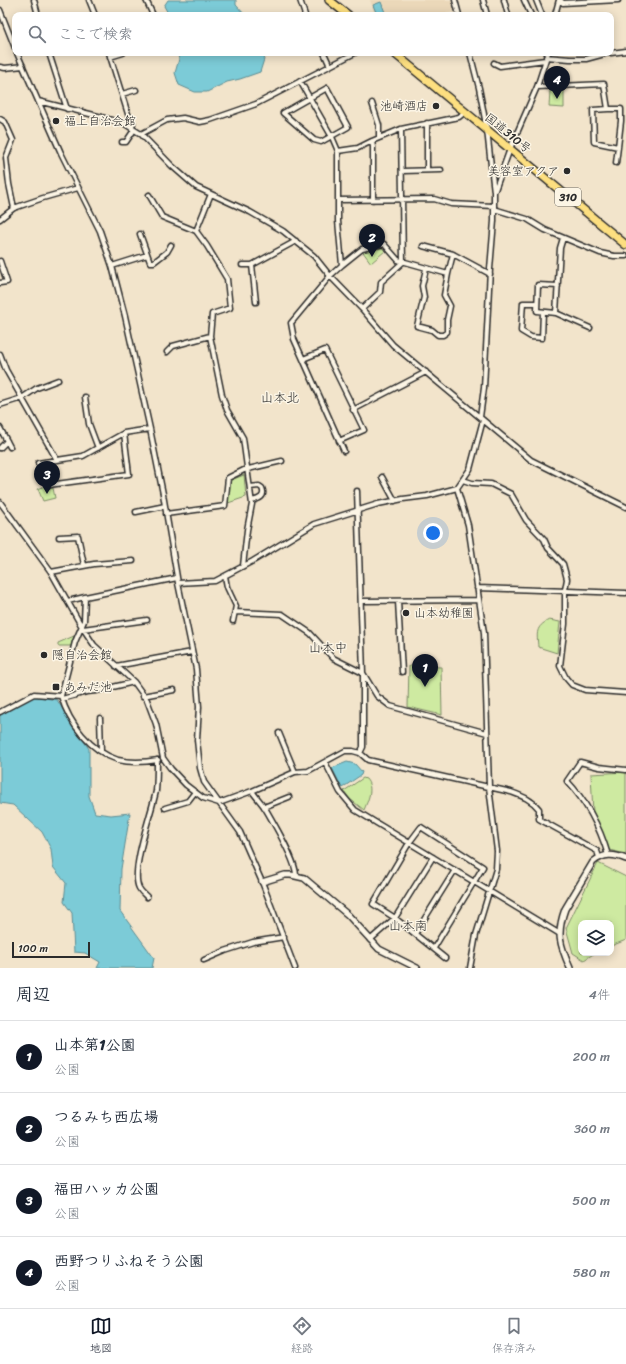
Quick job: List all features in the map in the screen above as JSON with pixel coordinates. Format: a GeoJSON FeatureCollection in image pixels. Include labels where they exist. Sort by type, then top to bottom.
{"type":"FeatureCollection","features":[{"type":"Feature","properties":{"kind":"highway"},"geometry":{"type":"LineString","coordinates":[[330,0],[344,12]]}},
{"type":"Feature","properties":{"kind":"highway","name":"国道310号"},"geometry":{"type":"LineString","coordinates":[[398,56],[626,245]]}},
{"type":"Feature","properties":{"kind":"street"},"geometry":{"type":"LineString","coordinates":[[34,0],[37,12]]}},
{"type":"Feature","properties":{"kind":"street"},"geometry":{"type":"LineString","coordinates":[[89,0],[94,12]]}},
{"type":"Feature","properties":{"kind":"street"},"geometry":{"type":"LineString","coordinates":[[146,0],[152,12]]}},
{"type":"Feature","properties":{"kind":"street"},"geometry":{"type":"LineString","coordinates":[[300,0],[304,12]]}},
{"type":"Feature","properties":{"kind":"street"},"geometry":{"type":"LineString","coordinates":[[455,0],[457,12]]}},
{"type":"Feature","properties":{"kind":"street"},"geometry":{"type":"LineString","coordinates":[[483,0],[487,12]]}},
{"type":"Feature","properties":{"kind":"street"},"geometry":{"type":"LineString","coordinates":[[504,0],[507,12]]}},
{"type":"Feature","properties":{"kind":"street"},"geometry":{"type":"LineString","coordinates":[[524,0],[530,12]]}},
{"type":"Feature","properties":{"kind":"street"},"geometry":{"type":"LineString","coordinates":[[536,0],[541,12]]}},
{"type":"Feature","properties":{"kind":"street"},"geometry":{"type":"LineString","coordinates":[[556,12],[559,0],[562,3],[618,0]]}},
{"type":"Feature","properties":{"kind":"street"},"geometry":{"type":"LineString","coordinates":[[0,10],[12,40]]}},
{"type":"Feature","properties":{"kind":"street"},"geometry":{"type":"LineString","coordinates":[[614,52],[626,51]]}},
{"type":"Feature","properties":{"kind":"street"},"geometry":{"type":"LineString","coordinates":[[18,56],[60,153],[100,231],[112,266],[125,316],[150,429],[198,687],[199,707],[197,740],[200,768],[204,782],[240,832],[262,882],[295,968]]}},
{"type":"Feature","properties":{"kind":"street"},"geometry":{"type":"LineString","coordinates":[[50,56],[67,109]]}},
{"type":"Feature","properties":{"kind":"street"},"geometry":{"type":"LineString","coordinates":[[109,56],[128,114],[133,123],[133,129],[126,142],[122,142]]}},
{"type":"Feature","properties":{"kind":"street"},"geometry":{"type":"LineString","coordinates":[[325,56],[330,66]]}},
{"type":"Feature","properties":{"kind":"street"},"geometry":{"type":"LineString","coordinates":[[141,134],[167,120],[183,118],[200,122],[256,104],[349,56]]}},
{"type":"Feature","properties":{"kind":"street"},"geometry":{"type":"LineString","coordinates":[[68,600],[178,581],[215,581],[314,524],[395,501],[427,496],[457,488],[463,480],[470,469],[482,418],[494,207],[494,192],[487,130],[471,56]]}},
{"type":"Feature","properties":{"kind":"street"},"geometry":{"type":"LineString","coordinates":[[494,63],[500,66],[546,57],[570,59],[596,56]]}},
{"type":"Feature","properties":{"kind":"street"},"geometry":{"type":"LineString","coordinates":[[494,192],[510,149],[537,87],[546,57]]}},
{"type":"Feature","properties":{"kind":"street"},"geometry":{"type":"LineString","coordinates":[[0,67],[5,68],[23,66]]}},
{"type":"Feature","properties":{"kind":"street"},"geometry":{"type":"LineString","coordinates":[[300,81],[332,137],[338,151],[338,221],[342,265]]}},
{"type":"Feature","properties":{"kind":"street"},"geometry":{"type":"LineString","coordinates":[[537,87],[604,84],[608,109]]}},
{"type":"Feature","properties":{"kind":"street"},"geometry":{"type":"LineString","coordinates":[[327,88],[348,127],[332,137],[321,142],[314,140],[283,113],[327,88]]}},
{"type":"Feature","properties":{"kind":"street"},"geometry":{"type":"LineString","coordinates":[[122,94],[136,90]]}},
{"type":"Feature","properties":{"kind":"street"},"geometry":{"type":"LineString","coordinates":[[38,102],[125,124],[141,134],[172,166],[196,187],[250,212],[283,231],[314,256],[330,276],[362,309],[393,345],[531,460],[626,507]]}},
{"type":"Feature","properties":{"kind":"street"},"geometry":{"type":"LineString","coordinates":[[372,103],[379,125],[379,138]]}},
{"type":"Feature","properties":{"kind":"street"},"geometry":{"type":"LineString","coordinates":[[616,163],[618,147],[621,121],[621,109],[593,110],[594,142],[618,147]]}},
{"type":"Feature","properties":{"kind":"street"},"geometry":{"type":"LineString","coordinates":[[338,151],[358,148],[401,129],[459,117],[465,112]]}},
{"type":"Feature","properties":{"kind":"street"},"geometry":{"type":"LineString","coordinates":[[0,119],[5,122],[13,140],[6,158],[14,208]]}},
{"type":"Feature","properties":{"kind":"street"},"geometry":{"type":"LineString","coordinates":[[427,123],[427,170]]}},
{"type":"Feature","properties":{"kind":"street"},"geometry":{"type":"LineString","coordinates":[[362,309],[380,292],[381,282],[403,262],[401,129]]}},
{"type":"Feature","properties":{"kind":"street"},"geometry":{"type":"LineString","coordinates":[[372,141],[373,200]]}},
{"type":"Feature","properties":{"kind":"street"},"geometry":{"type":"LineString","coordinates":[[402,171],[441,170]]}},
{"type":"Feature","properties":{"kind":"street"},"geometry":{"type":"LineString","coordinates":[[0,219],[14,208],[78,188]]}},
{"type":"Feature","properties":{"kind":"street"},"geometry":{"type":"LineString","coordinates":[[196,230],[211,194]]}},
{"type":"Feature","properties":{"kind":"street"},"geometry":{"type":"LineString","coordinates":[[149,195],[162,217],[196,230],[208,246],[227,279],[230,308],[212,314],[210,336],[224,402],[243,438],[252,501],[243,566]]}},
{"type":"Feature","properties":{"kind":"street"},"geometry":{"type":"LineString","coordinates":[[338,200],[434,199],[451,204],[494,207],[527,219],[545,230],[600,253],[614,256],[626,256]]}},
{"type":"Feature","properties":{"kind":"street"},"geometry":{"type":"LineString","coordinates":[[140,234],[150,262],[154,262],[167,252],[171,245]]}},
{"type":"Feature","properties":{"kind":"street"},"geometry":{"type":"LineString","coordinates":[[556,313],[560,248],[563,238]]}},
{"type":"Feature","properties":{"kind":"street"},"geometry":{"type":"LineString","coordinates":[[242,265],[252,265],[296,241]]}},
{"type":"Feature","properties":{"kind":"street"},"geometry":{"type":"LineString","coordinates":[[344,451],[294,339],[291,323],[330,276],[362,249],[384,244],[398,260],[448,274]]}},
{"type":"Feature","properties":{"kind":"street"},"geometry":{"type":"LineString","coordinates":[[423,246],[453,254],[490,274]]}},
{"type":"Feature","properties":{"kind":"street"},"geometry":{"type":"LineString","coordinates":[[426,269],[422,286],[424,297],[417,326],[432,330],[438,335],[443,335],[447,332],[447,320],[450,306],[444,295],[453,254]]}},
{"type":"Feature","properties":{"kind":"street"},"geometry":{"type":"LineString","coordinates":[[112,266],[147,255]]}},
{"type":"Feature","properties":{"kind":"street"},"geometry":{"type":"LineString","coordinates":[[0,261],[7,282],[0,283]]}},
{"type":"Feature","properties":{"kind":"street"},"geometry":{"type":"LineString","coordinates":[[252,265],[256,302]]}},
{"type":"Feature","properties":{"kind":"street"},"geometry":{"type":"LineString","coordinates":[[558,286],[538,285],[537,311],[556,313],[590,328]]}},
{"type":"Feature","properties":{"kind":"street"},"geometry":{"type":"LineString","coordinates":[[537,303],[523,303],[521,332],[531,337],[542,338],[544,312]]}},
{"type":"Feature","properties":{"kind":"street"},"geometry":{"type":"LineString","coordinates":[[167,352],[173,346],[210,336]]}},
{"type":"Feature","properties":{"kind":"street"},"geometry":{"type":"LineString","coordinates":[[303,359],[325,350],[364,430],[340,441]]}},
{"type":"Feature","properties":{"kind":"street"},"geometry":{"type":"LineString","coordinates":[[0,354],[6,370],[57,460]]}},
{"type":"Feature","properties":{"kind":"street"},"geometry":{"type":"LineString","coordinates":[[354,410],[426,372]]}},
{"type":"Feature","properties":{"kind":"street"},"geometry":{"type":"LineString","coordinates":[[0,405],[22,398],[37,388],[58,380]]}},
{"type":"Feature","properties":{"kind":"street"},"geometry":{"type":"LineString","coordinates":[[85,397],[89,424],[98,448]]}},
{"type":"Feature","properties":{"kind":"street"},"geometry":{"type":"LineString","coordinates":[[0,428],[10,447]]}},
{"type":"Feature","properties":{"kind":"street"},"geometry":{"type":"LineString","coordinates":[[124,432],[129,474],[49,485],[38,463],[84,456],[124,432],[150,429]]}},
{"type":"Feature","properties":{"kind":"street"},"geometry":{"type":"LineString","coordinates":[[0,448],[7,441]]}},
{"type":"Feature","properties":{"kind":"street"},"geometry":{"type":"LineString","coordinates":[[166,514],[225,506],[228,478],[247,469],[282,461]]}},
{"type":"Feature","properties":{"kind":"street"},"geometry":{"type":"LineString","coordinates":[[382,477],[395,501]]}},
{"type":"Feature","properties":{"kind":"street"},"geometry":{"type":"LineString","coordinates":[[463,480],[472,483],[491,484],[511,494],[526,520],[544,539],[548,548],[563,564],[567,579],[565,590],[565,624],[560,666],[566,678],[572,685],[585,690],[626,693]]}},
{"type":"Feature","properties":{"kind":"street"},"geometry":{"type":"LineString","coordinates":[[250,488],[259,486],[264,491],[259,499],[252,501]]}},
{"type":"Feature","properties":{"kind":"street"},"geometry":{"type":"LineString","coordinates":[[457,488],[468,525],[484,633],[489,787],[497,851],[496,870],[476,935],[470,968]]}},
{"type":"Feature","properties":{"kind":"street"},"geometry":{"type":"LineString","coordinates":[[357,491],[364,747],[360,753]]}},
{"type":"Feature","properties":{"kind":"street"},"geometry":{"type":"LineString","coordinates":[[0,502],[51,572],[68,600],[82,628],[94,645],[134,682],[147,700],[156,724],[163,758],[171,769],[203,798],[219,803],[252,791],[295,772],[308,771],[346,751],[353,751],[360,753],[368,760],[511,792],[533,802],[539,809],[539,819],[597,852],[599,857]]}},
{"type":"Feature","properties":{"kind":"street"},"geometry":{"type":"LineString","coordinates":[[136,512],[165,506]]}},
{"type":"Feature","properties":{"kind":"street"},"geometry":{"type":"LineString","coordinates":[[58,537],[78,536],[84,566]]}},
{"type":"Feature","properties":{"kind":"street"},"geometry":{"type":"LineString","coordinates":[[51,572],[84,566],[133,561]]}},
{"type":"Feature","properties":{"kind":"street"},"geometry":{"type":"LineString","coordinates":[[225,576],[227,587],[236,606],[233,621]]}},
{"type":"Feature","properties":{"kind":"street"},"geometry":{"type":"LineString","coordinates":[[477,588],[626,593]]}},
{"type":"Feature","properties":{"kind":"street"},"geometry":{"type":"LineString","coordinates":[[85,597],[84,621],[75,642],[61,697],[65,708],[73,722],[92,746],[118,760],[136,762],[163,758]]}},
{"type":"Feature","properties":{"kind":"street"},"geometry":{"type":"LineString","coordinates":[[361,601],[479,600]]}},
{"type":"Feature","properties":{"kind":"street"},"geometry":{"type":"LineString","coordinates":[[398,601],[402,672]]}},
{"type":"Feature","properties":{"kind":"street"},"geometry":{"type":"LineString","coordinates":[[235,612],[282,614],[310,633],[333,658],[363,673],[377,696],[390,706],[487,733]]}},
{"type":"Feature","properties":{"kind":"street"},"geometry":{"type":"LineString","coordinates":[[82,628],[147,620]]}},
{"type":"Feature","properties":{"kind":"street"},"geometry":{"type":"LineString","coordinates":[[116,666],[192,652]]}},
{"type":"Feature","properties":{"kind":"street"},"geometry":{"type":"LineString","coordinates":[[0,712],[34,694],[61,697],[134,682]]}},
{"type":"Feature","properties":{"kind":"street"},"geometry":{"type":"LineString","coordinates":[[144,696],[174,690]]}},
{"type":"Feature","properties":{"kind":"street"},"geometry":{"type":"LineString","coordinates":[[100,718],[101,751]]}},
{"type":"Feature","properties":{"kind":"street"},"geometry":{"type":"LineString","coordinates":[[279,733],[295,772]]}},
{"type":"Feature","properties":{"kind":"street"},"geometry":{"type":"LineString","coordinates":[[147,897],[138,887],[137,873],[144,836],[156,790],[157,760]]}},
{"type":"Feature","properties":{"kind":"street"},"geometry":{"type":"LineString","coordinates":[[325,762],[340,792],[355,810],[560,934]]}},
{"type":"Feature","properties":{"kind":"street"},"geometry":{"type":"LineString","coordinates":[[608,855],[604,841],[595,822],[576,791],[567,781],[580,762],[599,767],[626,770]]}},
{"type":"Feature","properties":{"kind":"street"},"geometry":{"type":"LineString","coordinates":[[252,791],[264,807],[287,850],[296,871],[296,876]]}},
{"type":"Feature","properties":{"kind":"street"},"geometry":{"type":"LineString","coordinates":[[165,808],[188,801],[195,792]]}},
{"type":"Feature","properties":{"kind":"street"},"geometry":{"type":"LineString","coordinates":[[264,807],[289,797]]}},
{"type":"Feature","properties":{"kind":"street"},"geometry":{"type":"LineString","coordinates":[[434,948],[483,867],[421,827],[373,904],[395,918],[445,958]]}},
{"type":"Feature","properties":{"kind":"street"},"geometry":{"type":"LineString","coordinates":[[570,968],[561,947],[560,934],[562,916],[565,909],[593,862],[599,857],[608,855],[626,859]]}},
{"type":"Feature","properties":{"kind":"street"},"geometry":{"type":"LineString","coordinates":[[370,940],[395,918],[433,857]]}},
{"type":"Feature","properties":{"kind":"street"},"geometry":{"type":"LineString","coordinates":[[415,934],[455,870]]}},
{"type":"Feature","properties":{"kind":"street"},"geometry":{"type":"LineString","coordinates":[[262,882],[285,875],[304,878],[348,915],[379,950],[417,968]]}},
{"type":"Feature","properties":{"kind":"street"},"geometry":{"type":"LineString","coordinates":[[204,960],[225,951],[253,942],[284,937]]}},
{"type":"Feature","properties":{"kind":"shaded area"},"geometry":{"type":"Polygon","coordinates":[[[370,0],[451,0],[454,10],[452,12],[374,12],[370,0]]]}},
{"type":"Feature","properties":{"kind":"green space"},"geometry":{"type":"Polygon","coordinates":[[[550,90],[564,90],[564,108],[549,107],[550,90]]]}},
{"type":"Feature","properties":{"kind":"green space"},"geometry":{"type":"Polygon","coordinates":[[[381,247],[385,251],[371,263],[363,252],[381,247]]]}},
{"type":"Feature","properties":{"kind":"green space"},"geometry":{"type":"Polygon","coordinates":[[[244,475],[246,497],[228,503],[229,483],[231,480],[244,475]]]}},
{"type":"Feature","properties":{"kind":"green space"},"geometry":{"type":"Polygon","coordinates":[[[45,486],[47,489],[53,488],[55,498],[43,501],[38,489],[45,486]]]}},
{"type":"Feature","properties":{"kind":"green space"},"geometry":{"type":"Polygon","coordinates":[[[549,620],[560,622],[557,653],[538,647],[537,638],[539,628],[549,620]]]}},
{"type":"Feature","properties":{"kind":"green space"},"geometry":{"type":"Polygon","coordinates":[[[74,636],[71,646],[58,646],[58,643],[74,636]]]}},
{"type":"Feature","properties":{"kind":"green space"},"geometry":{"type":"Polygon","coordinates":[[[409,666],[441,667],[442,715],[408,707],[409,666]]]}},
{"type":"Feature","properties":{"kind":"green space"},"geometry":{"type":"Polygon","coordinates":[[[626,772],[626,854],[609,850],[593,813],[591,774],[626,772]]]}},
{"type":"Feature","properties":{"kind":"green space"},"geometry":{"type":"Polygon","coordinates":[[[363,778],[366,779],[370,786],[364,810],[350,799],[344,791],[363,778]]]}},
{"type":"Feature","properties":{"kind":"green space"},"geometry":{"type":"Polygon","coordinates":[[[598,863],[626,877],[626,940],[614,945],[614,920],[578,920],[578,956],[590,956],[584,960],[573,953],[566,928],[598,863]]]}},
{"type":"Feature","properties":{"kind":"water"},"geometry":{"type":"Polygon","coordinates":[[[168,0],[236,0],[236,5],[242,12],[167,12],[164,6],[168,0]]]}},
{"type":"Feature","properties":{"kind":"water"},"geometry":{"type":"Polygon","coordinates":[[[381,2],[385,12],[376,12],[373,5],[381,2]]]}},
{"type":"Feature","properties":{"kind":"water"},"geometry":{"type":"Polygon","coordinates":[[[178,56],[265,56],[260,72],[227,82],[207,92],[195,92],[179,85],[175,73],[179,59],[178,56]]]}},
{"type":"Feature","properties":{"kind":"water"},"geometry":{"type":"Polygon","coordinates":[[[33,696],[57,700],[89,749],[89,796],[95,813],[111,815],[130,813],[121,869],[120,911],[154,958],[152,968],[97,968],[100,962],[85,953],[74,952],[72,913],[64,902],[66,883],[53,867],[51,849],[42,832],[13,805],[0,803],[0,715],[33,696]]]}},
{"type":"Feature","properties":{"kind":"water"},"geometry":{"type":"Polygon","coordinates":[[[347,762],[355,764],[362,772],[361,775],[342,788],[332,768],[347,762]]]}},
{"type":"Feature","properties":{"kind":"place","name":"西野つりふねそう公園"},"geometry":{"type":"Point","coordinates":[557,99]}},
{"type":"Feature","properties":{"kind":"place","name":"池崎酒店"},"geometry":{"type":"Point","coordinates":[436,106]}},
{"type":"Feature","properties":{"kind":"place","name":"福上自治会館"},"geometry":{"type":"Point","coordinates":[56,121]}},
{"type":"Feature","properties":{"kind":"place","name":"美容室アクア"},"geometry":{"type":"Point","coordinates":[567,171]}},
{"type":"Feature","properties":{"kind":"place","name":"つるみち西広場"},"geometry":{"type":"Point","coordinates":[372,257]}},
{"type":"Feature","properties":{"kind":"place","name":"福田ハッカ公園"},"geometry":{"type":"Point","coordinates":[47,494]}},
{"type":"Feature","properties":{"kind":"place","name":"山本幼稚園"},"geometry":{"type":"Point","coordinates":[406,613]}},
{"type":"Feature","properties":{"kind":"place","name":"隠自治会館"},"geometry":{"type":"Point","coordinates":[44,655]}},
{"type":"Feature","properties":{"kind":"place","name":"あみだ池"},"geometry":{"type":"Point","coordinates":[56,687]}},
{"type":"Feature","properties":{"kind":"place","name":"山本第1公園"},"geometry":{"type":"Point","coordinates":[425,687]}},
{"type":"Feature","properties":{"kind":"district","name":"山本北"},"geometry":{"type":"Point","coordinates":[280,397]}},
{"type":"Feature","properties":{"kind":"district","name":"山本中"},"geometry":{"type":"Point","coordinates":[328,647]}},
{"type":"Feature","properties":{"kind":"district","name":"山本南"},"geometry":{"type":"Point","coordinates":[408,925]}}]}
